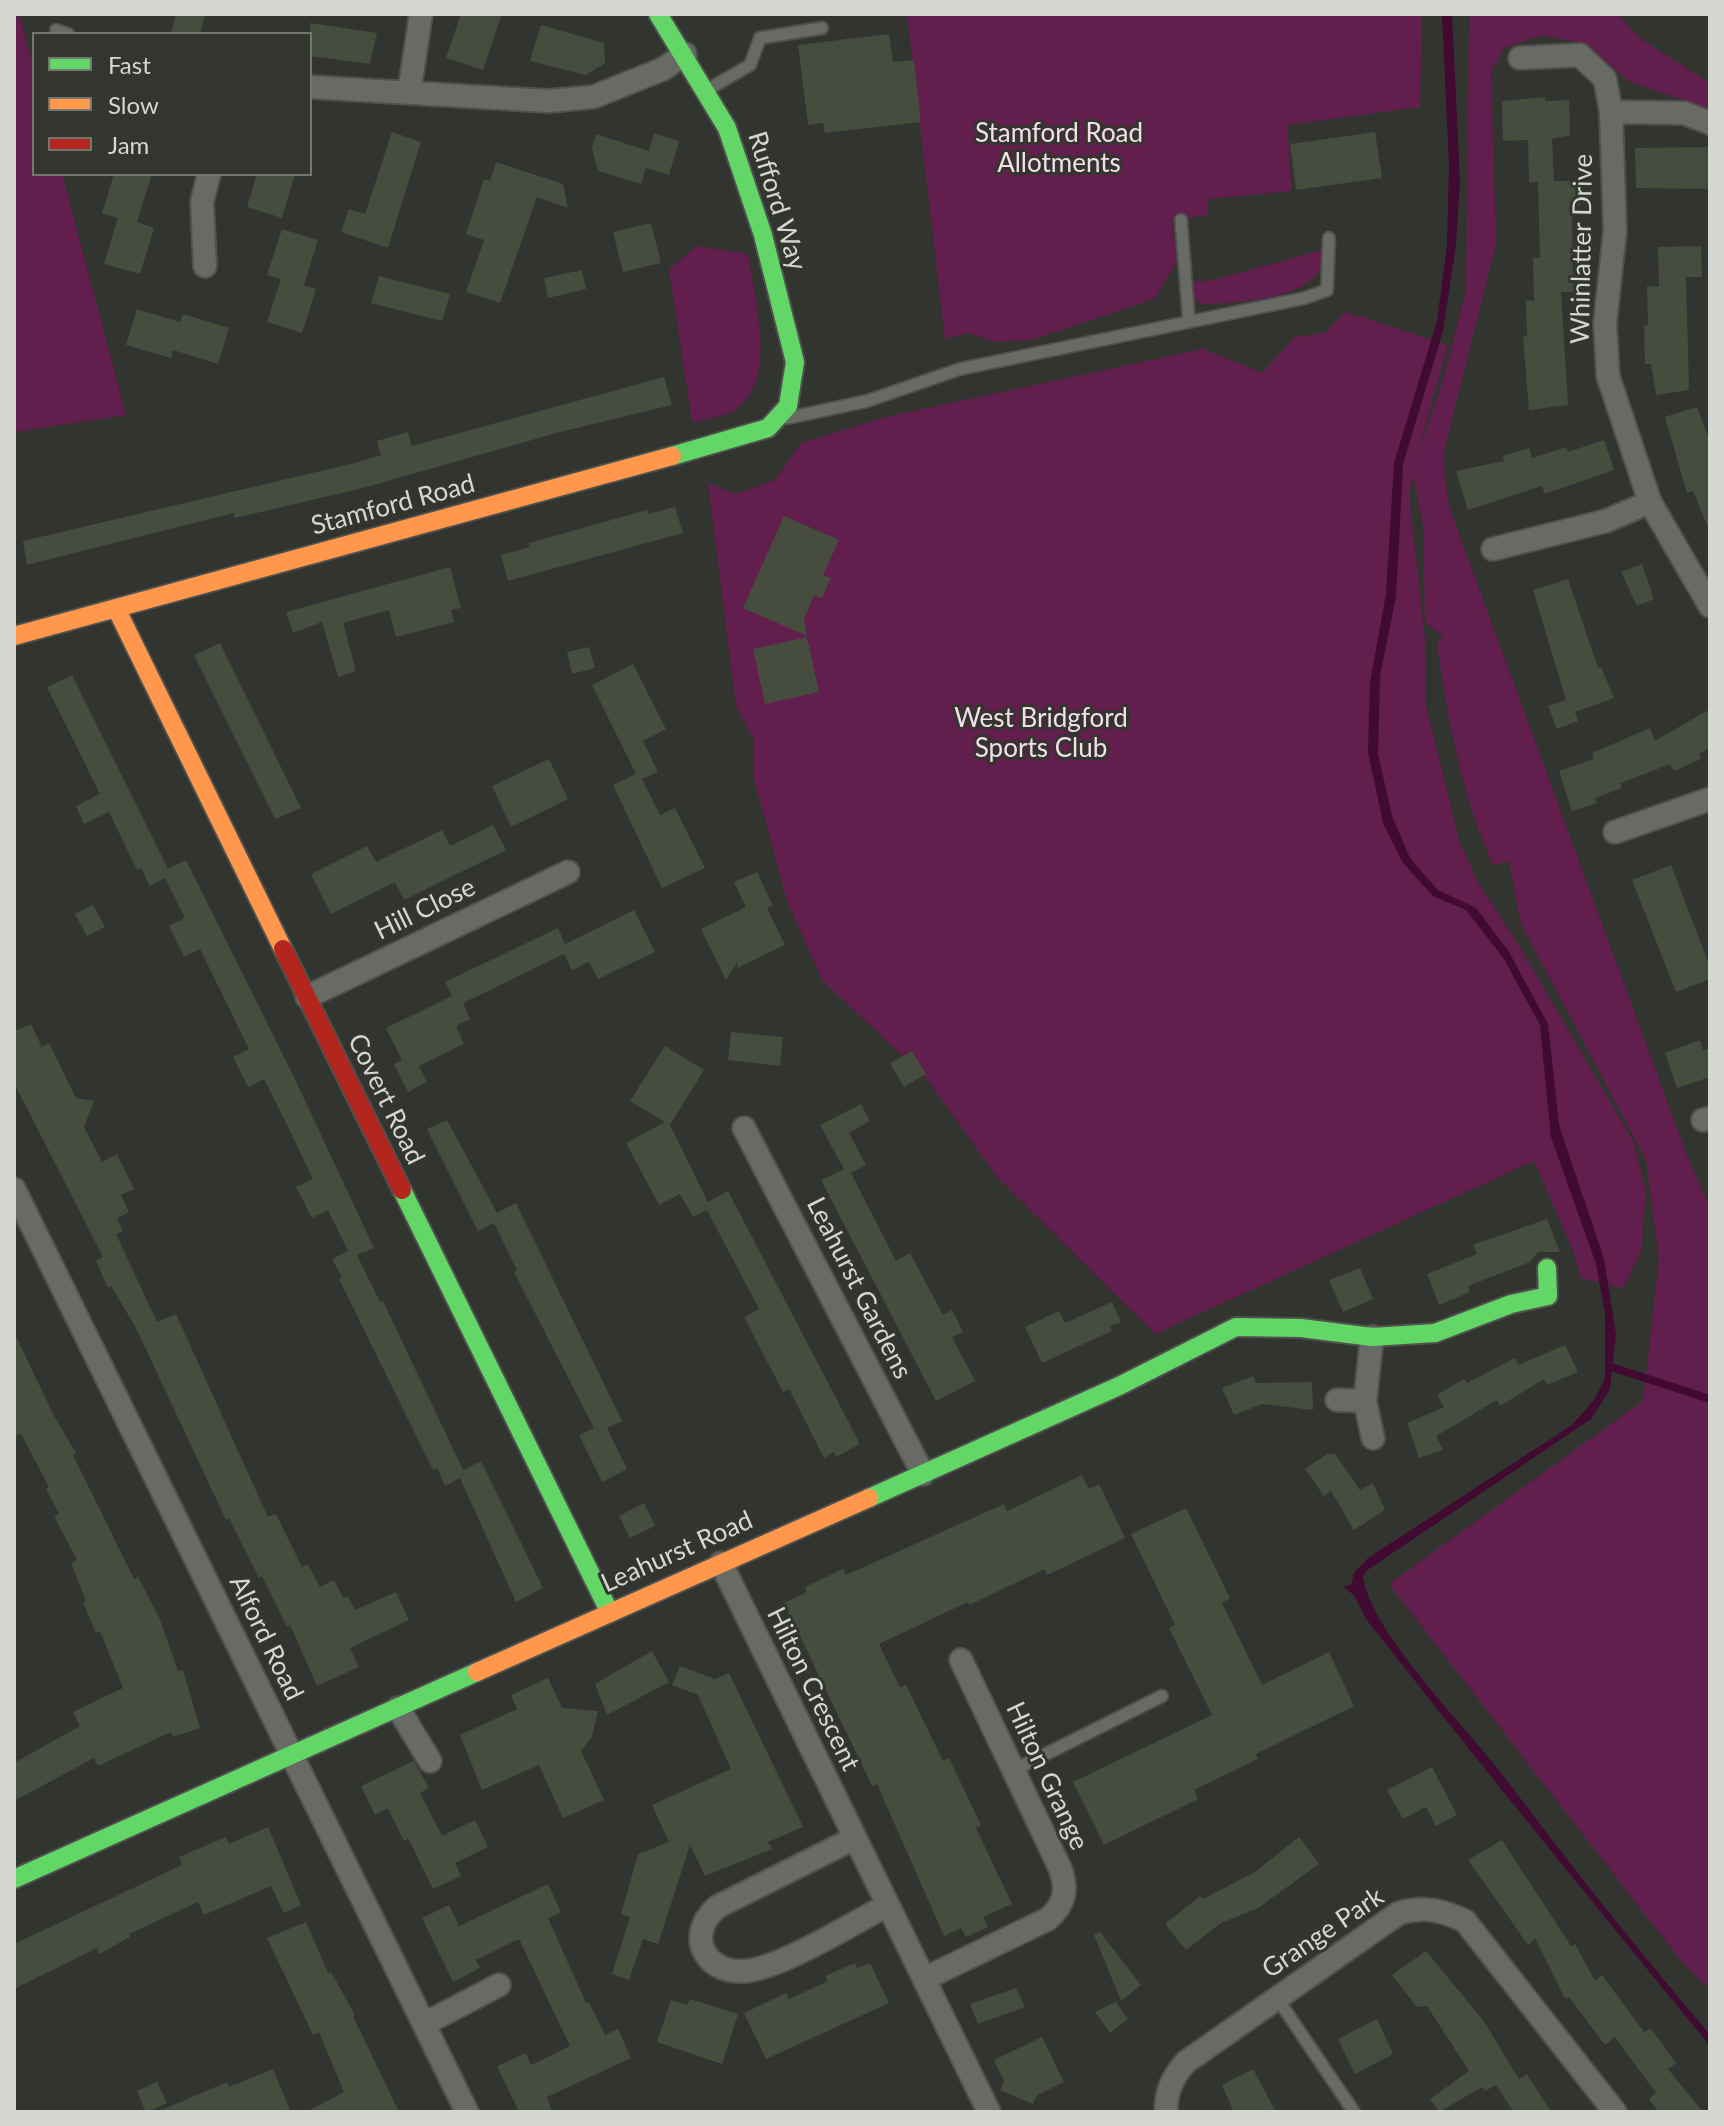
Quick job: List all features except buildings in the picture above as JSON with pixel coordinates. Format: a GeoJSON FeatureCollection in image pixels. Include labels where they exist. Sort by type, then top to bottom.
{"type":"FeatureCollection","features":[{"type":"Feature","properties":{"kind":"street"},"geometry":{"type":"LineString","coordinates":[[409,93],[421,14]]}},
{"type":"Feature","properties":{"kind":"street","name":"Rufford Way"},"geometry":{"type":"LineString","coordinates":[[658,14],[727,128],[744,172],[795,362],[795,394],[783,418]]}},
{"type":"Feature","properties":{"kind":"street"},"geometry":{"type":"LineString","coordinates":[[312,87],[548,101],[593,97],[663,69],[685,54]]}},
{"type":"Feature","properties":{"kind":"street","name":"Whinlatter Drive"},"geometry":{"type":"LineString","coordinates":[[1520,58],[1580,55],[1605,79],[1611,112],[1615,231],[1605,323],[1608,376],[1650,502],[1710,606]]}},
{"type":"Feature","properties":{"kind":"street"},"geometry":{"type":"LineString","coordinates":[[1611,112],[1684,113],[1710,123]]}},
{"type":"Feature","properties":{"kind":"street"},"geometry":{"type":"LineString","coordinates":[[205,266],[202,202],[208,176]]}},
{"type":"Feature","properties":{"kind":"street","name":"Stamford Road"},"geometry":{"type":"LineString","coordinates":[[14,636],[696,449],[769,428],[783,418]]}},
{"type":"Feature","properties":{"kind":"street"},"geometry":{"type":"LineString","coordinates":[[1493,549],[1606,521],[1650,502]]}},
{"type":"Feature","properties":{"kind":"street","name":"Covert Road"},"geometry":{"type":"LineString","coordinates":[[116,608],[610,1613]]}},
{"type":"Feature","properties":{"kind":"street"},"geometry":{"type":"LineString","coordinates":[[1615,832],[1710,799]]}},
{"type":"Feature","properties":{"kind":"street","name":"Hill Close"},"geometry":{"type":"LineString","coordinates":[[307,997],[568,872]]}},
{"type":"Feature","properties":{"kind":"street","name":"Leahurst Gardens"},"geometry":{"type":"LineString","coordinates":[[744,1128],[923,1474]]}},
{"type":"Feature","properties":{"kind":"street","name":"Alford Road"},"geometry":{"type":"LineString","coordinates":[[14,1189],[467,2112]]}},
{"type":"Feature","properties":{"kind":"street","name":"Leahurst Road"},"geometry":{"type":"LineString","coordinates":[[14,1879],[1119,1386],[1236,1327],[1301,1328],[1372,1337],[1435,1333],[1511,1304],[1548,1296],[1547,1268]]}},
{"type":"Feature","properties":{"kind":"street"},"geometry":{"type":"LineString","coordinates":[[1372,1337],[1365,1401],[1373,1438]]}},
{"type":"Feature","properties":{"kind":"street"},"geometry":{"type":"LineString","coordinates":[[1337,1400],[1365,1401]]}},
{"type":"Feature","properties":{"kind":"street","name":"Hilton Crescent"},"geometry":{"type":"LineString","coordinates":[[721,1563],[989,2112]]}},
{"type":"Feature","properties":{"kind":"street","name":"Hilton Grange"},"geometry":{"type":"LineString","coordinates":[[924,1979],[1048,1919],[1062,1904],[1065,1891],[1060,1868],[961,1660]]}},
{"type":"Feature","properties":{"kind":"street"},"geometry":{"type":"LineString","coordinates":[[398,1708],[430,1761]]}},
{"type":"Feature","properties":{"kind":"street"},"geometry":{"type":"LineString","coordinates":[[855,1838],[717,1907],[706,1917],[701,1931],[703,1951],[710,1960],[723,1967],[749,1971],[888,1905]]}},
{"type":"Feature","properties":{"kind":"street","name":"Grange Park"},"geometry":{"type":"LineString","coordinates":[[1166,2112],[1170,2086],[1186,2062],[1399,1913],[1414,1908],[1446,1912],[1465,1921],[1615,2112]]}},
{"type":"Feature","properties":{"kind":"street"},"geometry":{"type":"LineString","coordinates":[[424,2024],[499,1985]]}},
{"type":"Feature","properties":{"kind":"lane"},"geometry":{"type":"LineString","coordinates":[[706,90],[750,65],[760,38],[822,28]]}},
{"type":"Feature","properties":{"kind":"lane"},"geometry":{"type":"LineString","coordinates":[[1181,220],[1189,322]]}},
{"type":"Feature","properties":{"kind":"lane"},"geometry":{"type":"LineString","coordinates":[[783,418],[867,401],[960,369],[1305,298],[1327,290],[1329,238]]}},
{"type":"Feature","properties":{"kind":"lane"},"geometry":{"type":"LineString","coordinates":[[1014,1770],[1162,1696]]}},
{"type":"Feature","properties":{"kind":"lane"},"geometry":{"type":"LineString","coordinates":[[1277,1998],[1354,2112]]}},
{"type":"Feature","properties":{"kind":"green space","name":"Stamford Road Allotments"},"geometry":{"type":"Polygon","coordinates":[[[907,14],[1422,14],[1420,107],[1287,125],[1292,191],[1208,199],[1208,215],[1172,220],[1177,262],[1154,299],[1031,340],[996,342],[967,333],[945,339],[907,14]]]}},
{"type":"Feature","properties":{"kind":"green space","name":"West Bridgford Sports Club"},"geometry":{"type":"Polygon","coordinates":[[[1469,14],[1617,14],[1642,40],[1710,83],[1710,109],[1630,82],[1585,44],[1542,35],[1504,48],[1491,72],[1496,244],[1443,455],[1448,504],[1689,1161],[1710,1207],[1710,1990],[1681,1961],[1389,1584],[1643,1401],[1659,1260],[1646,1160],[1521,924],[1509,861],[1493,865],[1472,811],[1446,701],[1437,644],[1443,636],[1425,623],[1423,525],[1413,475],[1409,495],[1425,638],[1425,701],[1459,840],[1478,883],[1520,947],[1634,1143],[1646,1192],[1641,1252],[1623,1288],[1581,1278],[1574,1253],[1534,1161],[1155,1334],[997,1177],[927,1079],[822,980],[787,901],[754,779],[753,738],[736,706],[708,483],[736,494],[775,480],[801,443],[886,417],[1203,349],[1262,373],[1295,337],[1325,333],[1346,312],[1448,345],[1417,456],[1440,390],[1466,291],[1469,14]]]}},
{"type":"Feature","properties":{"kind":"green space"},"geometry":{"type":"Polygon","coordinates":[[[14,17],[20,17],[32,62],[32,176],[63,176],[126,415],[14,432],[14,17]]]}},
{"type":"Feature","properties":{"kind":"green space"},"geometry":{"type":"Polygon","coordinates":[[[697,246],[748,254],[758,316],[760,360],[748,397],[734,411],[692,422],[669,269],[697,246]]]}},
{"type":"Feature","properties":{"kind":"green space"},"geometry":{"type":"Polygon","coordinates":[[[1325,249],[1322,266],[1312,279],[1278,296],[1201,304],[1190,294],[1192,282],[1214,280],[1325,249]]]}},
{"type":"Feature","properties":{"kind":"shaded area"},"geometry":{"type":"Polygon","coordinates":[[[1442,14],[1452,14],[1460,182],[1456,245],[1443,331],[1403,464],[1396,597],[1380,676],[1378,754],[1392,816],[1410,858],[1438,890],[1476,908],[1509,952],[1548,1024],[1559,1125],[1604,1259],[1616,1334],[1610,1389],[1591,1419],[1366,1571],[1363,1577],[1370,1600],[1403,1654],[1710,2035],[1710,2046],[1408,1673],[1366,1619],[1354,1595],[1343,1587],[1351,1585],[1354,1573],[1368,1558],[1572,1425],[1594,1400],[1605,1379],[1605,1314],[1596,1264],[1551,1137],[1540,1025],[1504,959],[1466,910],[1433,896],[1403,863],[1383,823],[1368,752],[1370,682],[1386,594],[1394,463],[1437,321],[1447,245],[1449,166],[1442,14]]]}},
{"type":"Feature","properties":{"kind":"waterway"},"geometry":{"type":"LineString","coordinates":[[1614,1368],[1710,1399]]}},
{"type":"Feature","properties":{"kind":"traffic: fast"},"geometry":{"type":"LineString","coordinates":[[658,14],[727,128],[763,235],[795,362],[788,406],[768,428],[672,456]]}},
{"type":"Feature","properties":{"kind":"traffic: fast"},"geometry":{"type":"LineString","coordinates":[[402,1190],[610,1613]]}},
{"type":"Feature","properties":{"kind":"traffic: fast"},"geometry":{"type":"LineString","coordinates":[[869,1498],[1119,1386],[1236,1327],[1301,1328],[1372,1337],[1435,1333],[1511,1304],[1548,1296],[1547,1268]]}},
{"type":"Feature","properties":{"kind":"traffic: fast"},"geometry":{"type":"LineString","coordinates":[[14,1879],[477,1672]]}},
{"type":"Feature","properties":{"kind":"traffic: slow"},"geometry":{"type":"LineString","coordinates":[[14,636],[672,456]]}},
{"type":"Feature","properties":{"kind":"traffic: slow"},"geometry":{"type":"LineString","coordinates":[[116,608],[283,949]]}},
{"type":"Feature","properties":{"kind":"traffic: slow"},"geometry":{"type":"LineString","coordinates":[[477,1672],[869,1498]]}},
{"type":"Feature","properties":{"kind":"traffic: jam"},"geometry":{"type":"LineString","coordinates":[[283,949],[402,1190]]}}]}
